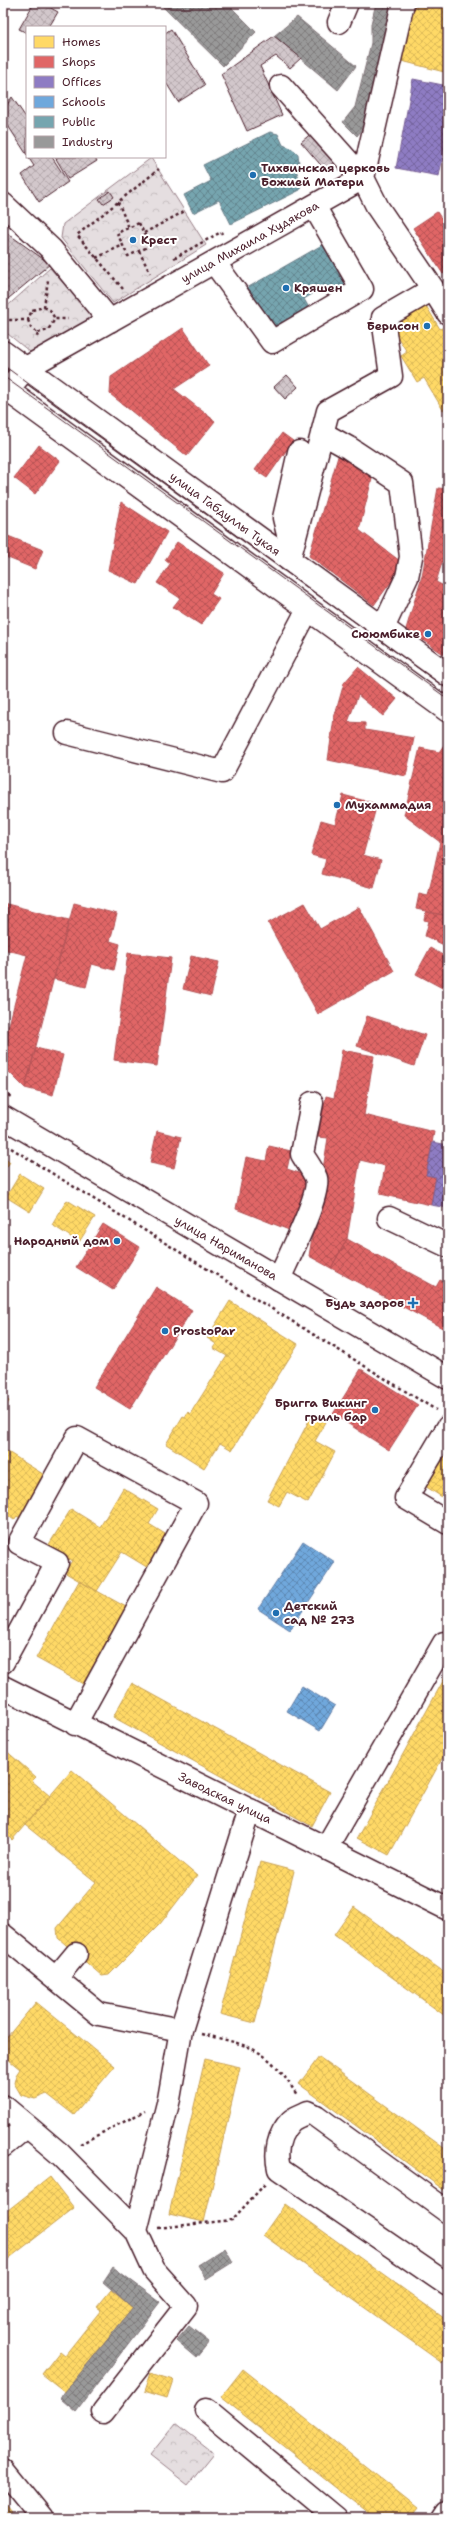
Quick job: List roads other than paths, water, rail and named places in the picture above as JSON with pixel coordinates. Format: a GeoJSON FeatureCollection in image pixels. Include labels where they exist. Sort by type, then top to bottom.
{"type":"FeatureCollection","features":[{"type":"Feature","properties":{"kind":"street"},"geometry":{"type":"LineString","coordinates":[[363,178],[403,3]]}},
{"type":"Feature","properties":{"kind":"street"},"geometry":{"type":"LineString","coordinates":[[281,86],[363,178],[378,208],[440,290],[448,313]]}},
{"type":"Feature","properties":{"kind":"street","name":"улица Михаила Худякова"},"geometry":{"type":"LineString","coordinates":[[5,389],[26,368],[363,178]]}},
{"type":"Feature","properties":{"kind":"street"},"geometry":{"type":"LineString","coordinates":[[3,204],[51,249],[110,321]]}},
{"type":"Feature","properties":{"kind":"street"},"geometry":{"type":"LineString","coordinates":[[223,257],[272,342],[362,290],[314,206]]}},
{"type":"Feature","properties":{"kind":"street"},"geometry":{"type":"LineString","coordinates":[[291,555],[328,410],[391,376],[383,318],[440,290]]}},
{"type":"Feature","properties":{"kind":"street","name":"улица Габдуллы Тукая"},"geometry":{"type":"LineString","coordinates":[[3,352],[291,555],[383,628],[448,675]]}},
{"type":"Feature","properties":{"kind":"street"},"geometry":{"type":"LineString","coordinates":[[5,389],[448,711]]}},
{"type":"Feature","properties":{"kind":"street"},"geometry":{"type":"LineString","coordinates":[[322,434],[349,448],[402,483],[411,557],[407,577],[383,628]]}},
{"type":"Feature","properties":{"kind":"street"},"geometry":{"type":"LineString","coordinates":[[291,555],[284,518],[299,452]]}},
{"type":"Feature","properties":{"kind":"street"},"geometry":{"type":"LineString","coordinates":[[67,733],[222,772],[308,609]]}},
{"type":"Feature","properties":{"kind":"street"},"geometry":{"type":"LineString","coordinates":[[279,1279],[308,1214],[316,1187],[316,1179],[302,1154],[312,1103]]}},
{"type":"Feature","properties":{"kind":"street","name":"улица Нариманова"},"geometry":{"type":"LineString","coordinates":[[3,1117],[448,1378]]}},
{"type":"Feature","properties":{"kind":"street"},"geometry":{"type":"LineString","coordinates":[[388,1218],[448,1246]]}},
{"type":"Feature","properties":{"kind":"street"},"geometry":{"type":"LineString","coordinates":[[445,1420],[406,1498],[448,1523]]}},
{"type":"Feature","properties":{"kind":"street"},"geometry":{"type":"LineString","coordinates":[[3,1662],[57,1564],[19,1543],[77,1438],[196,1503],[75,1724]]}},
{"type":"Feature","properties":{"kind":"street"},"geometry":{"type":"LineString","coordinates":[[326,1848],[444,1643]]}},
{"type":"Feature","properties":{"kind":"street","name":"Заводская улица"},"geometry":{"type":"LineString","coordinates":[[3,1688],[448,1909]]}},
{"type":"Feature","properties":{"kind":"street"},"geometry":{"type":"LineString","coordinates":[[136,2231],[170,2099],[181,2030],[250,1810]]}},
{"type":"Feature","properties":{"kind":"street"},"geometry":{"type":"LineString","coordinates":[[3,1935],[99,2014],[181,2030]]}},
{"type":"Feature","properties":{"kind":"street"},"geometry":{"type":"LineString","coordinates":[[56,1978],[76,1954]]}},
{"type":"Feature","properties":{"kind":"street"},"geometry":{"type":"LineString","coordinates":[[3,2106],[60,2154],[136,2231],[154,2270],[186,2306],[103,2412]]}},
{"type":"Feature","properties":{"kind":"street"},"geometry":{"type":"LineString","coordinates":[[448,2212],[316,2116],[308,2112],[291,2120],[279,2140],[276,2156],[279,2169],[448,2285]]}},
{"type":"Feature","properties":{"kind":"street"},"geometry":{"type":"LineString","coordinates":[[3,2146],[28,2126]]}},
{"type":"Feature","properties":{"kind":"street"},"geometry":{"type":"LineString","coordinates":[[206,2410],[336,2518]]}},
{"type":"Feature","properties":{"kind":"street"},"geometry":{"type":"LineString","coordinates":[[3,2470],[42,2518]]}},
{"type":"Feature","properties":{"kind":"street"},"geometry":{"type":"LineString","coordinates":[[444,2518],[448,2512]]}},
{"type":"Feature","properties":{"kind":"tram line"},"geometry":{"type":"LineString","coordinates":[[3,365],[448,690]]}},
{"type":"Feature","properties":{"kind":"tram line"},"geometry":{"type":"LineString","coordinates":[[3,376],[448,699]]}},
{"type":"Feature","properties":{"kind":"place","name":"Тихвинская церковь Божией Матери"},"geometry":{"type":"Point","coordinates":[253,175]}},
{"type":"Feature","properties":{"kind":"place","name":"Крест"},"geometry":{"type":"Point","coordinates":[133,240]}},
{"type":"Feature","properties":{"kind":"place","name":"Кряшен"},"geometry":{"type":"Point","coordinates":[286,288]}},
{"type":"Feature","properties":{"kind":"place","name":"Берисон"},"geometry":{"type":"Point","coordinates":[427,326]}},
{"type":"Feature","properties":{"kind":"place","name":"Сююмбике"},"geometry":{"type":"Point","coordinates":[428,634]}},
{"type":"Feature","properties":{"kind":"place","name":"Мухаммадия"},"geometry":{"type":"Point","coordinates":[337,805]}},
{"type":"Feature","properties":{"kind":"place","name":"Народный дом"},"geometry":{"type":"Point","coordinates":[117,1241]}},
{"type":"Feature","properties":{"kind":"place","name":"Будь здоров"},"geometry":{"type":"Point","coordinates":[413,1303]}},
{"type":"Feature","properties":{"kind":"place","name":"ProstoPar"},"geometry":{"type":"Point","coordinates":[165,1331]}},
{"type":"Feature","properties":{"kind":"place","name":"Бригга Викинг гриль бар"},"geometry":{"type":"Point","coordinates":[375,1410]}},
{"type":"Feature","properties":{"kind":"place","name":"Детский сад № 273"},"geometry":{"type":"Point","coordinates":[276,1613]}}]}
